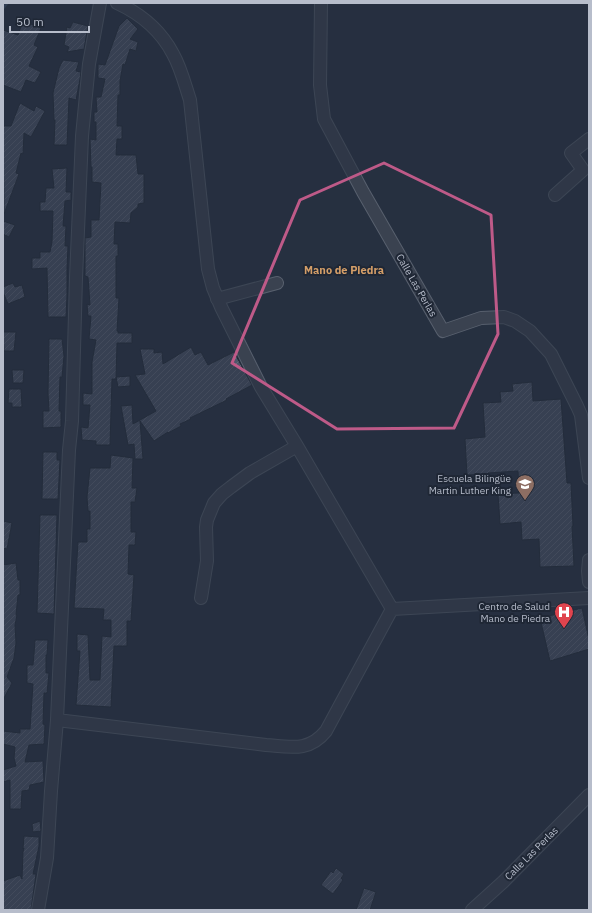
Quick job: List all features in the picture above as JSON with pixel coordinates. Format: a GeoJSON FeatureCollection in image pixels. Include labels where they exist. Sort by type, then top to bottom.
{"type":"FeatureCollection","features":[{"type":"Feature","properties":{"kind":"street"},"geometry":{"type":"LineString","coordinates":[[38,910],[47,858],[57,720],[69,450],[72,421],[82,136],[89,64],[100,3]]}},
{"type":"Feature","properties":{"kind":"street"},"geometry":{"type":"LineString","coordinates":[[118,3],[153,26],[173,54],[182,76],[190,100],[208,269],[220,307],[261,387],[392,609]]}},
{"type":"Feature","properties":{"kind":"street","name":"Calle Las Perlas"},"geometry":{"type":"LineString","coordinates":[[321,3],[320,85],[324,119],[363,192],[443,331],[481,318],[504,317],[515,321],[530,331],[551,354],[584,407],[580,415],[589,478]]}},
{"type":"Feature","properties":{"kind":"street"},"geometry":{"type":"LineString","coordinates":[[555,195],[583,170],[571,153],[589,139]]}},
{"type":"Feature","properties":{"kind":"street"},"geometry":{"type":"LineString","coordinates":[[218,299],[277,283]]}},
{"type":"Feature","properties":{"kind":"street"},"geometry":{"type":"LineString","coordinates":[[201,598],[207,560],[206,527],[214,503],[222,494],[250,473],[297,446]]}},
{"type":"Feature","properties":{"kind":"street"},"geometry":{"type":"LineString","coordinates":[[589,560],[589,582]]}},
{"type":"Feature","properties":{"kind":"street"},"geometry":{"type":"LineString","coordinates":[[392,609],[589,598]]}},
{"type":"Feature","properties":{"kind":"street"},"geometry":{"type":"LineString","coordinates":[[57,720],[266,745],[295,747],[304,746],[321,738],[326,731],[392,609]]}},
{"type":"Feature","properties":{"kind":"street","name":"Calle Las Perlas"},"geometry":{"type":"LineString","coordinates":[[472,910],[503,882],[589,795]]}},
{"type":"Feature","properties":{"kind":"highlighted area"},"geometry":{"type":"Polygon","coordinates":[[[384,163],[491,215],[498,334],[454,428],[337,429],[232,363],[300,200],[384,163]]]}},
{"type":"Feature","properties":{"kind":"building"},"geometry":{"type":"Polygon","coordinates":[[[127,18],[138,29],[130,39],[138,42],[136,51],[130,49],[125,65],[123,64],[120,81],[120,95],[118,95],[117,126],[122,126],[122,139],[117,139],[116,155],[136,155],[138,174],[144,174],[144,203],[138,204],[138,207],[131,213],[130,223],[115,222],[114,244],[118,244],[118,256],[116,256],[116,298],[119,298],[117,331],[118,333],[132,333],[132,343],[117,343],[116,379],[112,379],[110,445],[96,445],[96,441],[82,440],[81,427],[88,428],[90,405],[83,405],[83,393],[92,394],[92,362],[96,340],[89,339],[91,316],[88,316],[87,304],[90,305],[88,277],[85,276],[85,238],[91,237],[91,220],[99,220],[101,183],[92,182],[90,139],[96,140],[96,122],[94,122],[94,112],[97,112],[96,97],[101,97],[105,79],[98,78],[98,64],[105,65],[119,26],[127,18]]]}},
{"type":"Feature","properties":{"kind":"building"},"geometry":{"type":"Polygon","coordinates":[[[23,21],[41,28],[34,45],[38,47],[29,66],[41,72],[35,83],[26,80],[21,92],[3,85],[3,30],[18,35],[23,21]]]}},
{"type":"Feature","properties":{"kind":"building"},"geometry":{"type":"Polygon","coordinates":[[[73,22],[88,26],[84,49],[67,52],[69,47],[64,45],[67,27],[70,28],[73,22]]]}},
{"type":"Feature","properties":{"kind":"building"},"geometry":{"type":"Polygon","coordinates":[[[63,60],[79,62],[76,71],[81,72],[76,100],[69,98],[67,145],[54,145],[55,120],[53,93],[59,68],[63,60]]]}},
{"type":"Feature","properties":{"kind":"building"},"geometry":{"type":"Polygon","coordinates":[[[20,103],[34,111],[36,106],[45,111],[31,137],[24,133],[23,154],[21,153],[16,173],[19,174],[4,214],[3,126],[11,126],[20,103]]]}},
{"type":"Feature","properties":{"kind":"building"},"geometry":{"type":"Polygon","coordinates":[[[67,168],[66,192],[71,192],[71,200],[65,201],[63,226],[66,226],[65,246],[68,246],[66,317],[48,317],[47,268],[32,269],[32,258],[40,258],[40,252],[50,252],[52,242],[53,211],[40,211],[40,202],[45,202],[46,188],[54,188],[52,169],[67,168]]]}},
{"type":"Feature","properties":{"kind":"building"},"geometry":{"type":"Polygon","coordinates":[[[3,221],[15,225],[9,237],[3,234],[3,221]]]}},
{"type":"Feature","properties":{"kind":"building"},"geometry":{"type":"Polygon","coordinates":[[[13,283],[15,287],[22,285],[25,297],[8,304],[3,292],[3,287],[13,283]]]}},
{"type":"Feature","properties":{"kind":"building"},"geometry":{"type":"Polygon","coordinates":[[[3,332],[16,332],[14,351],[4,351],[3,332]]]}},
{"type":"Feature","properties":{"kind":"building"},"geometry":{"type":"Polygon","coordinates":[[[49,339],[62,339],[64,356],[62,377],[60,377],[59,411],[61,411],[61,427],[43,428],[43,411],[49,411],[49,339]]]}},
{"type":"Feature","properties":{"kind":"building"},"geometry":{"type":"Polygon","coordinates":[[[191,347],[195,355],[201,352],[208,365],[234,352],[252,385],[226,399],[227,400],[190,418],[191,419],[180,424],[181,426],[154,441],[140,421],[143,459],[135,459],[134,444],[128,445],[121,406],[132,405],[133,424],[156,411],[135,375],[145,374],[140,349],[154,349],[154,353],[162,352],[163,364],[191,347]]]}},
{"type":"Feature","properties":{"kind":"building"},"geometry":{"type":"Polygon","coordinates":[[[12,370],[24,370],[23,383],[13,383],[12,370]]]}},
{"type":"Feature","properties":{"kind":"building"},"geometry":{"type":"Polygon","coordinates":[[[130,376],[130,386],[118,387],[116,377],[130,376]]]}},
{"type":"Feature","properties":{"kind":"building"},"geometry":{"type":"Polygon","coordinates":[[[532,382],[533,401],[561,399],[567,483],[571,483],[574,566],[540,567],[539,539],[522,540],[521,522],[500,524],[498,494],[519,493],[518,471],[467,475],[465,439],[485,437],[483,403],[501,402],[500,392],[513,391],[512,384],[532,382]]]}},
{"type":"Feature","properties":{"kind":"building"},"geometry":{"type":"Polygon","coordinates":[[[9,389],[21,389],[22,407],[12,407],[12,403],[8,403],[9,389]]]}},
{"type":"Feature","properties":{"kind":"building"},"geometry":{"type":"Polygon","coordinates":[[[43,452],[57,452],[57,460],[60,460],[58,499],[42,499],[43,452]]]}},
{"type":"Feature","properties":{"kind":"building"},"geometry":{"type":"Polygon","coordinates":[[[111,455],[133,458],[132,488],[137,488],[135,502],[131,502],[131,532],[136,532],[135,545],[129,545],[128,574],[134,575],[131,621],[127,621],[127,646],[114,646],[111,707],[76,705],[80,651],[77,651],[77,634],[88,635],[90,680],[100,680],[102,636],[111,637],[111,620],[103,620],[104,609],[74,608],[78,542],[87,542],[87,529],[90,529],[90,511],[88,511],[87,497],[90,468],[110,468],[111,455]]]}},
{"type":"Feature","properties":{"kind":"building"},"geometry":{"type":"Polygon","coordinates":[[[40,515],[57,515],[54,614],[37,613],[40,515]]]}},
{"type":"Feature","properties":{"kind":"building"},"geometry":{"type":"Polygon","coordinates":[[[3,521],[12,523],[7,549],[3,548],[3,521]]]}},
{"type":"Feature","properties":{"kind":"building"},"geometry":{"type":"Polygon","coordinates":[[[16,563],[18,580],[20,580],[20,595],[18,595],[15,625],[16,643],[14,658],[7,677],[12,683],[3,700],[3,565],[16,563]]]}},
{"type":"Feature","properties":{"kind":"building","name":"Centro de Salud Mano de Piedra"},"geometry":{"type":"Polygon","coordinates":[[[582,608],[589,640],[589,649],[550,661],[540,618],[582,608]]]}},
{"type":"Feature","properties":{"kind":"building"},"geometry":{"type":"Polygon","coordinates":[[[35,640],[48,640],[46,673],[49,673],[47,693],[44,693],[44,744],[29,745],[25,762],[43,761],[44,782],[30,785],[29,790],[22,791],[21,809],[10,809],[10,780],[3,782],[3,770],[16,766],[14,758],[15,747],[3,744],[3,731],[20,733],[20,729],[30,729],[33,684],[27,683],[27,665],[33,665],[35,640]]]}},
{"type":"Feature","properties":{"kind":"building"},"geometry":{"type":"Polygon","coordinates":[[[40,821],[41,831],[33,832],[32,824],[40,821]]]}},
{"type":"Feature","properties":{"kind":"building"},"geometry":{"type":"Polygon","coordinates":[[[24,836],[39,837],[39,846],[33,874],[36,874],[31,910],[3,910],[3,881],[20,875],[22,879],[24,836]]]}},
{"type":"Feature","properties":{"kind":"building"},"geometry":{"type":"Polygon","coordinates":[[[336,868],[344,874],[341,878],[343,880],[333,894],[321,885],[331,871],[333,873],[336,868]]]}},
{"type":"Feature","properties":{"kind":"building"},"geometry":{"type":"Polygon","coordinates":[[[364,888],[376,892],[370,910],[356,910],[364,888]]]}},
{"type":"Feature","properties":{"kind":"waterway"},"geometry":{"type":"LineString","coordinates":[[3,8],[7,3]]}},
{"type":"Feature","properties":{"kind":"place","name":"Escuela Bilingüe Martin Luther King"},"geometry":{"type":"Point","coordinates":[525,501]}},
{"type":"Feature","properties":{"kind":"place","name":"Centro de Salud Mano de Piedra"},"geometry":{"type":"Point","coordinates":[564,629]}},
{"type":"Feature","properties":{"kind":"district","name":"Mano de Piedra"},"geometry":{"type":"Point","coordinates":[344,270]}}]}
